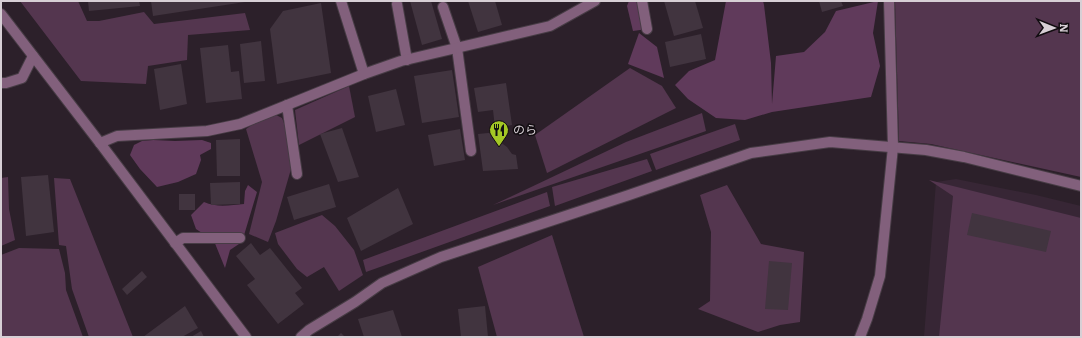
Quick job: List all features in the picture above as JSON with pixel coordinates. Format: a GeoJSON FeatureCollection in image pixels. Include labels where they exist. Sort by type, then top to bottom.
{"type":"FeatureCollection","features":[{"type":"Feature","properties":{"kind":"street"},"geometry":{"type":"LineString","coordinates":[[341,1],[364,74]]}},
{"type":"Feature","properties":{"kind":"street"},"geometry":{"type":"LineString","coordinates":[[100,143],[117,136],[206,131],[240,124],[364,74],[407,60],[550,26],[594,1]]}},
{"type":"Feature","properties":{"kind":"street"},"geometry":{"type":"LineString","coordinates":[[642,1],[647,29]]}},
{"type":"Feature","properties":{"kind":"street"},"geometry":{"type":"LineString","coordinates":[[860,337],[880,276],[893,148],[889,1]]}},
{"type":"Feature","properties":{"kind":"street"},"geometry":{"type":"LineString","coordinates":[[397,4],[407,60]]}},
{"type":"Feature","properties":{"kind":"street"},"geometry":{"type":"LineString","coordinates":[[443,7],[457,48],[472,151]]}},
{"type":"Feature","properties":{"kind":"street"},"geometry":{"type":"LineString","coordinates":[[1,14],[246,337]]}},
{"type":"Feature","properties":{"kind":"street"},"geometry":{"type":"LineString","coordinates":[[1,83],[22,78],[33,56]]}},
{"type":"Feature","properties":{"kind":"street"},"geometry":{"type":"LineString","coordinates":[[287,105],[297,174]]}},
{"type":"Feature","properties":{"kind":"street"},"geometry":{"type":"LineString","coordinates":[[301,337],[309,330],[355,302],[382,283],[421,265],[751,153],[830,142],[926,150],[964,157],[1081,186]]}},
{"type":"Feature","properties":{"kind":"street"},"geometry":{"type":"LineString","coordinates":[[175,243],[183,238],[240,238]]}},
{"type":"Feature","properties":{"kind":"shaded area"},"geometry":{"type":"Polygon","coordinates":[[[20,1],[78,1],[87,21],[99,21],[144,12],[154,24],[245,13],[250,30],[188,35],[187,60],[148,66],[146,84],[81,81],[20,1]]]}},
{"type":"Feature","properties":{"kind":"shaded area"},"geometry":{"type":"Polygon","coordinates":[[[629,1],[647,1],[647,29],[633,31],[627,6],[629,1]]]}},
{"type":"Feature","properties":{"kind":"shaded area"},"geometry":{"type":"Polygon","coordinates":[[[726,1],[763,1],[771,63],[772,104],[776,56],[804,52],[825,32],[836,11],[878,1],[873,33],[880,66],[871,97],[772,112],[745,120],[716,118],[688,99],[675,85],[689,71],[715,60],[726,1]]]}},
{"type":"Feature","properties":{"kind":"shaded area"},"geometry":{"type":"Polygon","coordinates":[[[895,1],[1081,1],[1081,177],[931,144],[899,141],[895,1]]]}},
{"type":"Feature","properties":{"kind":"shaded area"},"geometry":{"type":"Polygon","coordinates":[[[639,33],[657,47],[664,78],[628,64],[639,33]]]}},
{"type":"Feature","properties":{"kind":"shaded area"},"geometry":{"type":"Polygon","coordinates":[[[630,68],[662,86],[676,108],[547,173],[535,135],[630,68]]]}},
{"type":"Feature","properties":{"kind":"shaded area"},"geometry":{"type":"Polygon","coordinates":[[[349,86],[355,117],[299,145],[295,110],[349,86]]]}},
{"type":"Feature","properties":{"kind":"shaded area"},"geometry":{"type":"Polygon","coordinates":[[[270,112],[282,118],[292,144],[291,169],[276,221],[268,242],[249,234],[262,182],[246,129],[270,112]]]}},
{"type":"Feature","properties":{"kind":"shaded area"},"geometry":{"type":"Polygon","coordinates":[[[702,113],[706,131],[493,205],[626,142],[702,113]]]}},
{"type":"Feature","properties":{"kind":"shaded area"},"geometry":{"type":"Polygon","coordinates":[[[735,124],[740,140],[656,170],[650,154],[735,124]]]}},
{"type":"Feature","properties":{"kind":"shaded area"},"geometry":{"type":"Polygon","coordinates":[[[202,140],[211,143],[211,149],[200,155],[201,160],[196,174],[178,182],[157,187],[140,169],[130,155],[134,145],[142,141],[202,140]]]}},
{"type":"Feature","properties":{"kind":"shaded area"},"geometry":{"type":"Polygon","coordinates":[[[647,159],[652,171],[555,206],[552,187],[647,159]]]}},
{"type":"Feature","properties":{"kind":"shaded area"},"geometry":{"type":"Polygon","coordinates":[[[8,177],[9,209],[15,240],[1,246],[1,178],[8,177]]]}},
{"type":"Feature","properties":{"kind":"shaded area"},"geometry":{"type":"Polygon","coordinates":[[[54,178],[70,179],[133,337],[89,337],[72,289],[66,246],[59,245],[54,178]]]}},
{"type":"Feature","properties":{"kind":"shaded area"},"geometry":{"type":"Polygon","coordinates":[[[956,179],[1036,195],[1081,206],[1081,337],[924,337],[936,182],[956,179]]]}},
{"type":"Feature","properties":{"kind":"shaded area"},"geometry":{"type":"Polygon","coordinates":[[[929,180],[1081,218],[1081,337],[939,337],[953,196],[929,180]]]}},
{"type":"Feature","properties":{"kind":"shaded area"},"geometry":{"type":"Polygon","coordinates":[[[248,185],[257,192],[242,242],[230,250],[225,268],[214,241],[196,229],[191,215],[204,202],[219,206],[244,204],[245,191],[248,185]]]}},
{"type":"Feature","properties":{"kind":"shaded area"},"geometry":{"type":"Polygon","coordinates":[[[727,185],[761,244],[804,252],[800,322],[780,325],[758,332],[698,309],[710,301],[711,232],[700,195],[727,185]]]}},
{"type":"Feature","properties":{"kind":"shaded area"},"geometry":{"type":"Polygon","coordinates":[[[547,192],[550,206],[366,272],[363,260],[547,192]]]}},
{"type":"Feature","properties":{"kind":"shaded area"},"geometry":{"type":"Polygon","coordinates":[[[322,215],[335,226],[354,250],[363,275],[339,291],[324,267],[307,277],[297,269],[278,244],[275,233],[322,215]]]}},
{"type":"Feature","properties":{"kind":"shaded area"},"geometry":{"type":"Polygon","coordinates":[[[552,235],[584,337],[497,337],[478,267],[552,235]]]}},
{"type":"Feature","properties":{"kind":"shaded area"},"geometry":{"type":"Polygon","coordinates":[[[19,248],[59,249],[65,273],[66,290],[83,337],[1,337],[1,255],[19,248]]]}},
{"type":"Feature","properties":{"kind":"building"},"geometry":{"type":"Polygon","coordinates":[[[88,1],[139,1],[140,6],[89,11],[88,1]]]}},
{"type":"Feature","properties":{"kind":"building"},"geometry":{"type":"Polygon","coordinates":[[[151,1],[245,1],[245,2],[153,16],[151,1]]]}},
{"type":"Feature","properties":{"kind":"building"},"geometry":{"type":"Polygon","coordinates":[[[410,1],[431,1],[442,39],[422,45],[410,1]]]}},
{"type":"Feature","properties":{"kind":"building"},"geometry":{"type":"Polygon","coordinates":[[[468,1],[495,1],[502,25],[478,32],[468,1]]]}},
{"type":"Feature","properties":{"kind":"building"},"geometry":{"type":"Polygon","coordinates":[[[664,1],[695,1],[703,28],[674,36],[664,1]]]}},
{"type":"Feature","properties":{"kind":"building"},"geometry":{"type":"Polygon","coordinates":[[[819,1],[841,1],[843,6],[822,12],[819,1]]]}},
{"type":"Feature","properties":{"kind":"building"},"geometry":{"type":"Polygon","coordinates":[[[321,3],[331,73],[277,84],[270,29],[283,11],[321,3]]]}},
{"type":"Feature","properties":{"kind":"building"},"geometry":{"type":"Polygon","coordinates":[[[701,34],[706,59],[670,67],[665,42],[701,34]]]}},
{"type":"Feature","properties":{"kind":"building"},"geometry":{"type":"Polygon","coordinates":[[[261,41],[265,81],[244,83],[240,44],[261,41]]]}},
{"type":"Feature","properties":{"kind":"building"},"geometry":{"type":"Polygon","coordinates":[[[228,45],[231,72],[239,71],[242,99],[206,103],[200,48],[228,45]]]}},
{"type":"Feature","properties":{"kind":"building"},"geometry":{"type":"Polygon","coordinates":[[[181,64],[187,104],[160,110],[154,69],[181,64]]]}},
{"type":"Feature","properties":{"kind":"building"},"geometry":{"type":"Polygon","coordinates":[[[452,70],[459,117],[422,123],[414,76],[452,70]]]}},
{"type":"Feature","properties":{"kind":"building"},"geometry":{"type":"Polygon","coordinates":[[[506,83],[512,125],[495,128],[493,110],[478,112],[474,88],[506,83]]]}},
{"type":"Feature","properties":{"kind":"building"},"geometry":{"type":"Polygon","coordinates":[[[396,89],[405,125],[376,132],[368,96],[396,89]]]}},
{"type":"Feature","properties":{"kind":"building"},"geometry":{"type":"Polygon","coordinates":[[[342,128],[359,177],[338,182],[320,134],[342,128]]]}},
{"type":"Feature","properties":{"kind":"building"},"geometry":{"type":"Polygon","coordinates":[[[460,129],[465,160],[434,166],[428,135],[460,129]]]}},
{"type":"Feature","properties":{"kind":"building"},"geometry":{"type":"Polygon","coordinates":[[[498,132],[497,136],[501,136],[500,142],[507,147],[512,154],[516,155],[518,169],[483,171],[478,134],[498,132]]]}},
{"type":"Feature","properties":{"kind":"building"},"geometry":{"type":"Polygon","coordinates":[[[240,139],[240,176],[217,176],[216,140],[240,139]]]}},
{"type":"Feature","properties":{"kind":"building"},"geometry":{"type":"Polygon","coordinates":[[[48,175],[54,232],[26,236],[21,177],[48,175]]]}},
{"type":"Feature","properties":{"kind":"building"},"geometry":{"type":"Polygon","coordinates":[[[240,182],[240,204],[211,205],[210,183],[240,182]]]}},
{"type":"Feature","properties":{"kind":"building"},"geometry":{"type":"Polygon","coordinates":[[[329,184],[336,207],[294,220],[287,197],[329,184]]]}},
{"type":"Feature","properties":{"kind":"building"},"geometry":{"type":"Polygon","coordinates":[[[398,188],[413,224],[361,251],[347,218],[398,188]]]}},
{"type":"Feature","properties":{"kind":"building"},"geometry":{"type":"Polygon","coordinates":[[[179,194],[195,194],[195,210],[179,210],[179,194]]]}},
{"type":"Feature","properties":{"kind":"building"},"geometry":{"type":"Polygon","coordinates":[[[972,213],[1051,231],[1046,252],[967,235],[972,213]]]}},
{"type":"Feature","properties":{"kind":"building"},"geometry":{"type":"Polygon","coordinates":[[[251,243],[260,255],[270,248],[302,288],[295,293],[304,304],[278,324],[247,285],[255,279],[236,256],[251,243]]]}},
{"type":"Feature","properties":{"kind":"building"},"geometry":{"type":"Polygon","coordinates":[[[769,261],[792,263],[788,310],[765,309],[769,261]]]}},
{"type":"Feature","properties":{"kind":"building"},"geometry":{"type":"Polygon","coordinates":[[[142,271],[147,277],[127,295],[122,289],[142,271]]]}},
{"type":"Feature","properties":{"kind":"building"},"geometry":{"type":"Polygon","coordinates":[[[185,306],[198,328],[182,337],[143,337],[185,306]]]}},
{"type":"Feature","properties":{"kind":"building"},"geometry":{"type":"Polygon","coordinates":[[[485,306],[488,337],[461,337],[458,309],[485,306]]]}},
{"type":"Feature","properties":{"kind":"building"},"geometry":{"type":"Polygon","coordinates":[[[393,310],[402,337],[364,337],[358,319],[393,310]]]}},
{"type":"Feature","properties":{"kind":"building"},"geometry":{"type":"Polygon","coordinates":[[[201,331],[204,337],[191,337],[201,331]]]}},
{"type":"Feature","properties":{"kind":"building"},"geometry":{"type":"Polygon","coordinates":[[[341,333],[345,337],[337,337],[341,333]]]}},
{"type":"Feature","properties":{"kind":"place","name":"のら"},"geometry":{"type":"Point","coordinates":[499,147]}}]}
